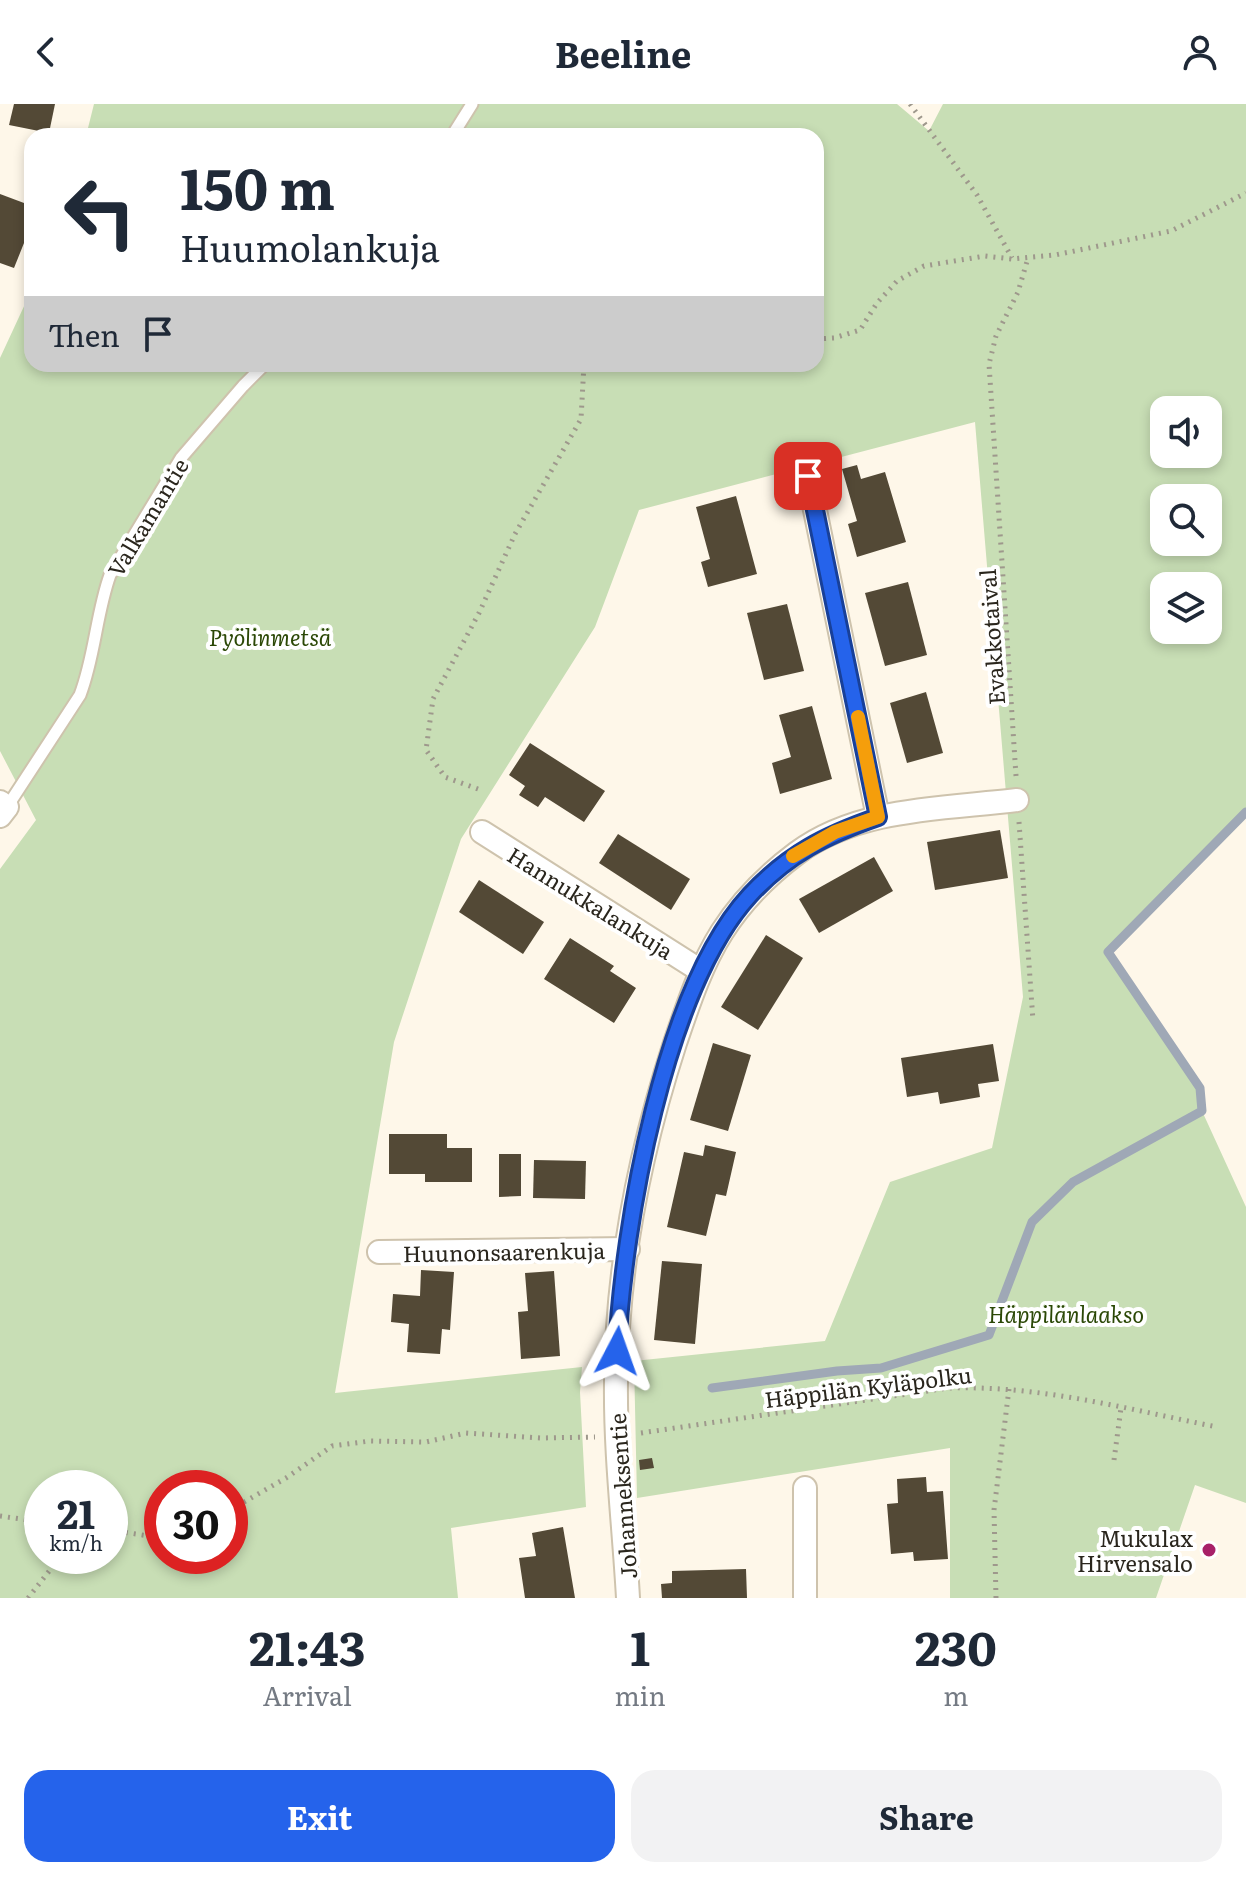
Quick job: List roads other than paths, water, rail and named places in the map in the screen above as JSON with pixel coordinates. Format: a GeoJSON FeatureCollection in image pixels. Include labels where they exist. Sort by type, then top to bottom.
{"type":"FeatureCollection","features":[{"type":"Feature","properties":{"kind":"street"},"geometry":{"type":"LineString","coordinates":[[808,476],[878,817]]}},
{"type":"Feature","properties":{"kind":"street","name":"Johanneksentie"},"geometry":{"type":"LineString","coordinates":[[628,1598],[616,1436],[619,1323],[638,1184],[659,1093],[701,971],[722,931],[750,896],[798,852],[835,832],[878,817],[1017,800]]}},
{"type":"Feature","properties":{"kind":"street","name":"Hannukkalankuja"},"geometry":{"type":"LineString","coordinates":[[482,832],[701,971]]}},
{"type":"Feature","properties":{"kind":"street","name":"Huunonsaarenkuja"},"geometry":{"type":"LineString","coordinates":[[379,1252],[628,1249]]}},
{"type":"Feature","properties":{"kind":"street"},"geometry":{"type":"LineString","coordinates":[[805,1488],[805,1598]]}},
{"type":"Feature","properties":{"kind":"lane"},"geometry":{"type":"LineString","coordinates":[[457,128],[472,104]]}},
{"type":"Feature","properties":{"kind":"lane","name":"Valkamantie"},"geometry":{"type":"LineString","coordinates":[[2,808],[80,695],[87,679],[102,596],[110,575],[181,458],[257,372]]}},
{"type":"Feature","properties":{"kind":"waterway"},"geometry":{"type":"LineString","coordinates":[[712,1388],[881,1368],[989,1335],[1032,1222],[1073,1182],[1202,1111],[1200,1088],[1108,952],[1246,812]]}},
{"type":"Feature","properties":{"kind":"place","name":"Mukulax Hirvensalo"},"geometry":{"type":"Point","coordinates":[1209,1550]}},
{"type":"Feature","properties":{"kind":"park label","name":"Pyölinmetsä"},"geometry":{"type":"Point","coordinates":[270,636]}},
{"type":"Feature","properties":{"kind":"park label","name":"Häppilänlaakso"},"geometry":{"type":"Point","coordinates":[1066,1313]}}]}
